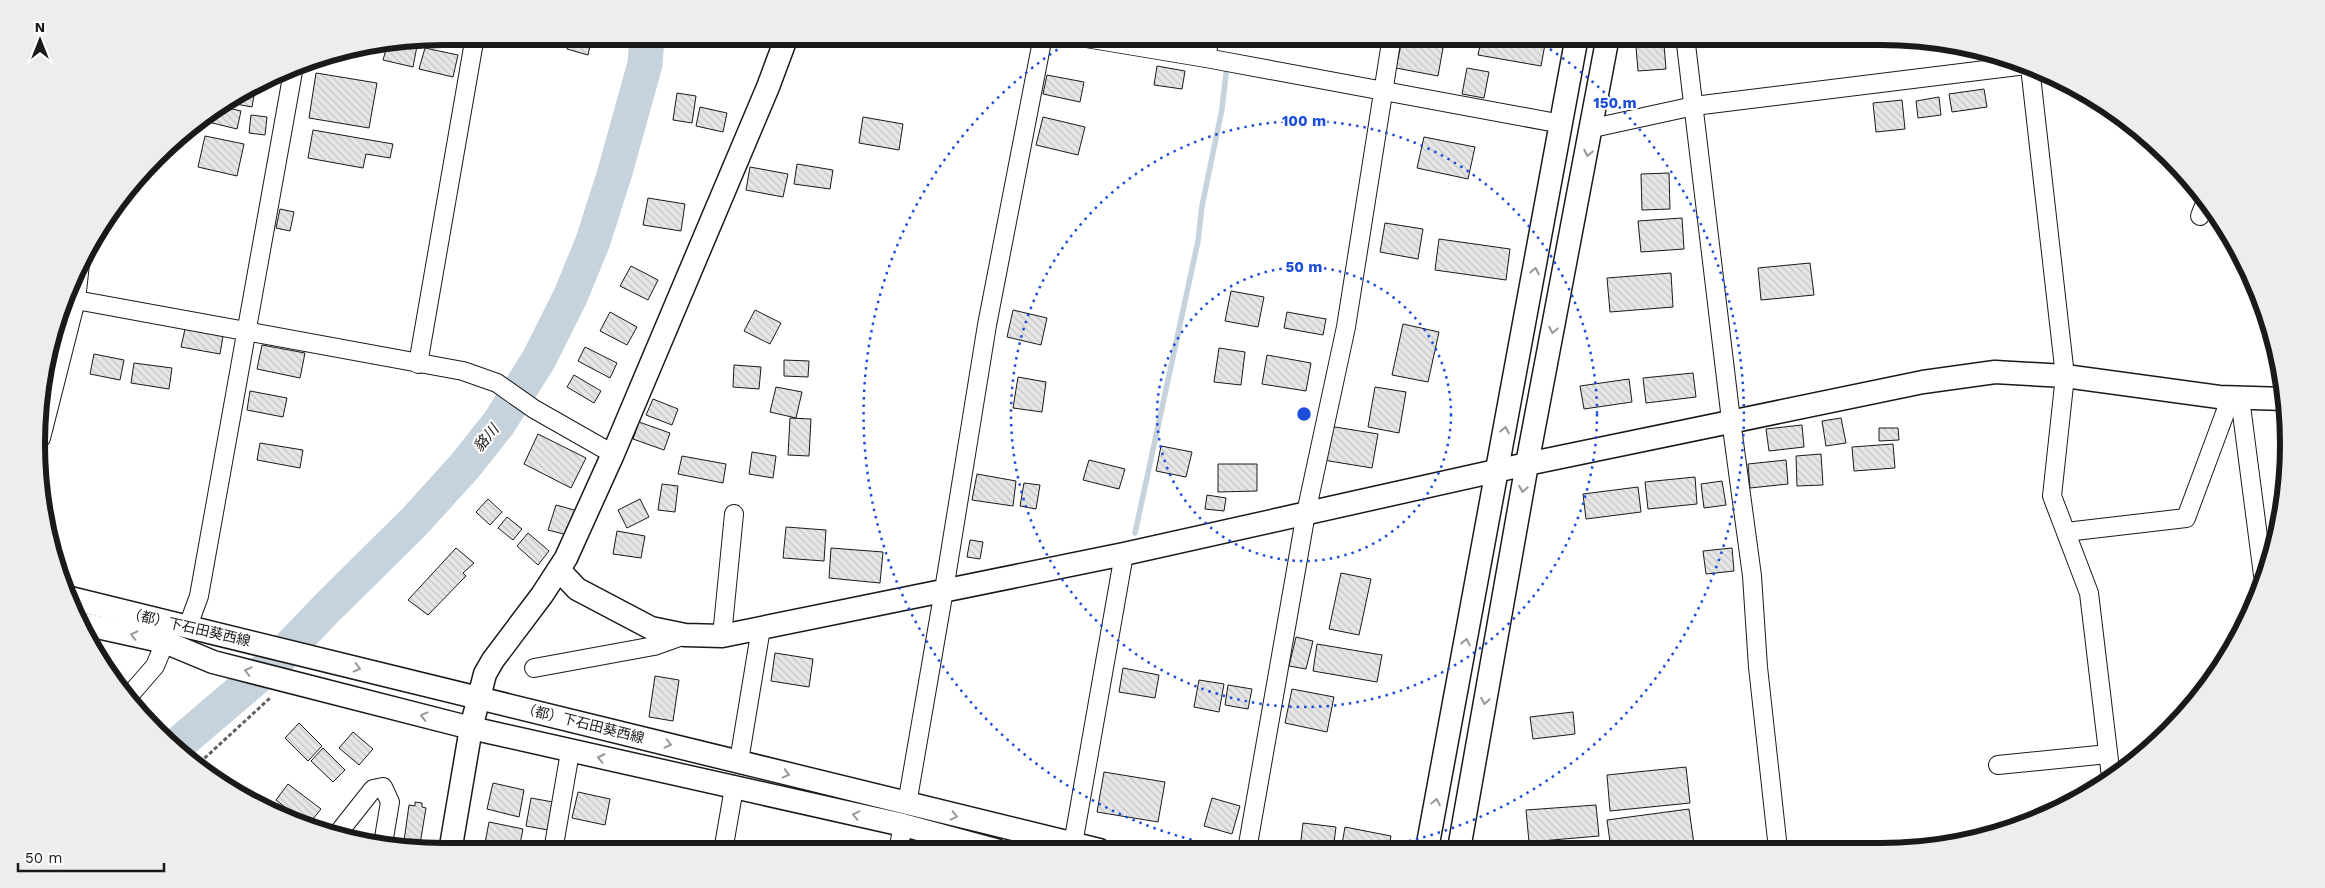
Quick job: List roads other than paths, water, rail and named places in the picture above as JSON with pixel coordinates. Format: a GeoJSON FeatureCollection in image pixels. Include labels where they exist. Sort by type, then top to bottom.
{"type":"FeatureCollection","features":[{"type":"Feature","properties":{"kind":"street"},"geometry":{"type":"LineString","coordinates":[[418,364],[472,45]]}},
{"type":"Feature","properties":{"kind":"street"},"geometry":{"type":"LineString","coordinates":[[452,843],[471,728],[478,697],[486,674],[493,660],[559,570],[612,454],[764,96],[784,45]]}},
{"type":"Feature","properties":{"kind":"street"},"geometry":{"type":"LineString","coordinates":[[900,843],[944,590],[987,326],[1041,45]]}},
{"type":"Feature","properties":{"kind":"street"},"geometry":{"type":"LineString","coordinates":[[1128,45],[1562,124]]}},
{"type":"Feature","properties":{"kind":"street"},"geometry":{"type":"LineString","coordinates":[[1206,58],[1208,45]]}},
{"type":"Feature","properties":{"kind":"street"},"geometry":{"type":"LineString","coordinates":[[1248,843],[1306,512],[1346,327],[1390,45]]}},
{"type":"Feature","properties":{"kind":"street"},"geometry":{"type":"LineString","coordinates":[[1427,843],[1498,471],[1575,45]]}},
{"type":"Feature","properties":{"kind":"street"},"geometry":{"type":"LineString","coordinates":[[1460,843],[1528,464],[1593,128],[1607,45]]}},
{"type":"Feature","properties":{"kind":"street"},"geometry":{"type":"LineString","coordinates":[[1686,45],[1731,420],[1752,576],[1758,668],[1777,843]]}},
{"type":"Feature","properties":{"kind":"street"},"geometry":{"type":"LineString","coordinates":[[1593,128],[1694,106],[2011,67]]}},
{"type":"Feature","properties":{"kind":"street"},"geometry":{"type":"LineString","coordinates":[[188,626],[199,596],[293,74]]}},
{"type":"Feature","properties":{"kind":"street"},"geometry":{"type":"LineString","coordinates":[[2031,74],[2065,376],[2052,496],[2089,593],[2110,771]]}},
{"type":"Feature","properties":{"kind":"street"},"geometry":{"type":"LineString","coordinates":[[46,418],[76,300],[78,286]]}},
{"type":"Feature","properties":{"kind":"street"},"geometry":{"type":"LineString","coordinates":[[76,300],[464,371],[497,383],[534,409],[612,454]]}},
{"type":"Feature","properties":{"kind":"street"},"geometry":{"type":"LineString","coordinates":[[559,570],[577,589],[651,628],[685,635],[722,636],[1124,554],[1306,512],[1731,420],[1941,379],[1995,372],[2065,376],[2236,398],[2278,399]]}},
{"type":"Feature","properties":{"kind":"street"},"geometry":{"type":"LineString","coordinates":[[2066,532],[2186,518],[2236,398]]}},
{"type":"Feature","properties":{"kind":"street"},"geometry":{"type":"LineString","coordinates":[[2236,398],[2261,564]]}},
{"type":"Feature","properties":{"kind":"street"},"geometry":{"type":"LineString","coordinates":[[722,636],[734,514]]}},
{"type":"Feature","properties":{"kind":"street"},"geometry":{"type":"LineString","coordinates":[[1074,843],[1124,554]]}},
{"type":"Feature","properties":{"kind":"street","name":"（都）下石田葵西線"},"geometry":{"type":"LineString","coordinates":[[76,599],[739,761],[905,815],[978,843]]}},
{"type":"Feature","properties":{"kind":"street","name":"（都）下石田葵西線"},"geometry":{"type":"LineString","coordinates":[[89,625],[165,642],[279,687],[471,728],[570,752],[734,788],[1068,843]]}},
{"type":"Feature","properties":{"kind":"street"},"geometry":{"type":"LineString","coordinates":[[739,761],[760,628]]}},
{"type":"Feature","properties":{"kind":"street"},"geometry":{"type":"LineString","coordinates":[[534,668],[654,646],[685,635]]}},
{"type":"Feature","properties":{"kind":"street"},"geometry":{"type":"LineString","coordinates":[[132,693],[154,666],[165,642]]}},
{"type":"Feature","properties":{"kind":"street"},"geometry":{"type":"LineString","coordinates":[[555,843],[570,752]]}},
{"type":"Feature","properties":{"kind":"street"},"geometry":{"type":"LineString","coordinates":[[1998,765],[2108,754]]}},
{"type":"Feature","properties":{"kind":"street"},"geometry":{"type":"LineString","coordinates":[[341,829],[373,789],[383,787],[390,802],[383,838]]}},
{"type":"Feature","properties":{"kind":"street"},"geometry":{"type":"LineString","coordinates":[[724,843],[734,788]]}},
{"type":"Feature","properties":{"kind":"waterway","name":"貉川"},"geometry":{"type":"LineString","coordinates":[[180,743],[279,658],[414,522],[464,467],[499,423],[539,359],[571,295],[593,241],[615,172],[645,64],[646,45]]}},
{"type":"Feature","properties":{"kind":"waterway"},"geometry":{"type":"LineString","coordinates":[[1135,533],[1198,241],[1202,206],[1222,109],[1227,65]]}}]}
